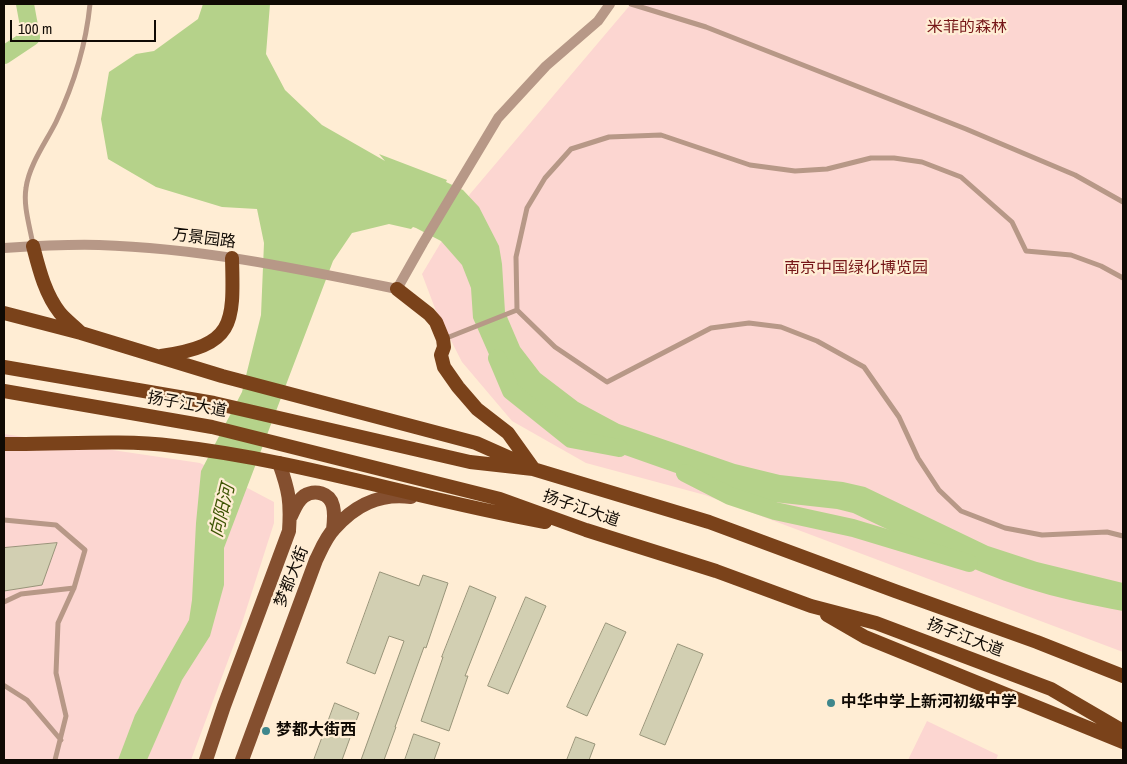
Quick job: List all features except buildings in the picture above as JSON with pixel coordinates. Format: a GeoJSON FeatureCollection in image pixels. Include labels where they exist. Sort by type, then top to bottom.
{"type":"FeatureCollection","features":[{"type":"Feature","properties":{"kind":"highway"},"geometry":{"type":"LineString","coordinates":[[33,246],[41,275],[49,294],[60,313],[81,333]]}},
{"type":"Feature","properties":{"kind":"highway"},"geometry":{"type":"LineString","coordinates":[[156,357],[188,352],[208,344],[223,332],[230,320],[232,258]]}},
{"type":"Feature","properties":{"kind":"highway"},"geometry":{"type":"LineString","coordinates":[[397,289],[429,314],[436,322],[443,339],[444,346],[441,355],[448,374],[478,409],[508,433],[533,469]]}},
{"type":"Feature","properties":{"kind":"highway"},"geometry":{"type":"LineString","coordinates":[[4,313],[81,333],[156,357],[297,397],[476,443],[533,469]]}},
{"type":"Feature","properties":{"kind":"highway","name":"扬子江大道"},"geometry":{"type":"LineString","coordinates":[[4,367],[214,403],[470,462],[533,469],[709,522],[1037,642],[1123,676]]}},
{"type":"Feature","properties":{"kind":"highway","name":"扬子江大道"},"geometry":{"type":"LineString","coordinates":[[4,391],[212,427],[500,499],[586,530],[716,571],[811,606],[876,623],[1051,689],[1123,731]]}},
{"type":"Feature","properties":{"kind":"highway"},"geometry":{"type":"LineString","coordinates":[[4,444],[95,441],[172,445],[274,462],[451,502],[491,513],[586,530]]}},
{"type":"Feature","properties":{"kind":"highway"},"geometry":{"type":"LineString","coordinates":[[811,606],[865,637],[1123,742]]}},
{"type":"Feature","properties":{"kind":"main road","name":"梦都大街"},"geometry":{"type":"LineString","coordinates":[[206,760],[289,531],[288,487],[274,462]]}},
{"type":"Feature","properties":{"kind":"main road"},"geometry":{"type":"LineString","coordinates":[[290,517],[304,496],[324,494],[330,498],[333,505],[333,530]]}},
{"type":"Feature","properties":{"kind":"main road","name":"梦都大街"},"geometry":{"type":"LineString","coordinates":[[242,760],[316,560],[333,530],[354,510],[379,498],[397,496],[451,502]]}},
{"type":"Feature","properties":{"kind":"street"},"geometry":{"type":"LineString","coordinates":[[397,289],[498,118],[546,66],[598,21],[610,4]]}},
{"type":"Feature","properties":{"kind":"street","name":"万景园路"},"geometry":{"type":"LineString","coordinates":[[4,248],[98,245],[165,249],[256,261],[397,289]]}},
{"type":"Feature","properties":{"kind":"lane"},"geometry":{"type":"LineString","coordinates":[[33,246],[26,188],[32,168],[70,88],[82,53],[90,4]]}},
{"type":"Feature","properties":{"kind":"lane"},"geometry":{"type":"LineString","coordinates":[[631,4],[706,27],[966,129],[1075,175],[1123,202]]}},
{"type":"Feature","properties":{"kind":"lane"},"geometry":{"type":"LineString","coordinates":[[1123,278],[1101,266],[1071,255],[1026,251],[1012,222],[961,177],[922,162],[894,158],[870,158],[827,169],[795,171],[750,165],[661,135],[609,137],[571,149],[545,178],[527,208],[516,257],[517,310],[555,347],[607,382],[711,328],[749,323],[781,327],[817,340],[864,367],[899,417],[918,458],[939,490],[961,511],[1005,528],[1042,535],[1108,532],[1123,536]]}},
{"type":"Feature","properties":{"kind":"lane"},"geometry":{"type":"LineString","coordinates":[[443,339],[517,310]]}},
{"type":"Feature","properties":{"kind":"lane"},"geometry":{"type":"LineString","coordinates":[[4,520],[56,525],[85,550],[74,588],[58,623],[56,673],[66,716],[55,760]]}},
{"type":"Feature","properties":{"kind":"lane"},"geometry":{"type":"LineString","coordinates":[[4,602],[21,594],[74,588]]}},
{"type":"Feature","properties":{"kind":"lane"},"geometry":{"type":"LineString","coordinates":[[5,686],[27,700],[61,740]]}},
{"type":"Feature","properties":{"kind":"green space","name":"南京中国绿化博览园"},"geometry":{"type":"Polygon","coordinates":[[[631,4],[1123,4],[1123,652],[705,495],[586,463],[512,421],[462,362],[436,311],[422,274],[470,194],[631,4]]]}},
{"type":"Feature","properties":{"kind":"green space"},"geometry":{"type":"Polygon","coordinates":[[[4,434],[200,463],[274,502],[274,523],[242,623],[191,760],[4,760],[4,434]]]}},
{"type":"Feature","properties":{"kind":"green space"},"geometry":{"type":"Polygon","coordinates":[[[927,721],[998,755],[996,760],[908,760],[927,721]]]}},
{"type":"Feature","properties":{"kind":"water","name":"向阳河"},"geometry":{"type":"Polygon","coordinates":[[[203,4],[270,4],[266,54],[285,90],[322,125],[385,161],[379,154],[447,180],[446,182],[463,190],[479,207],[499,246],[505,312],[520,347],[540,373],[578,402],[619,424],[735,464],[780,475],[843,482],[865,487],[988,546],[1037,562],[1123,583],[1123,611],[1038,592],[1004,580],[938,553],[853,513],[837,509],[774,502],[724,490],[605,448],[560,424],[513,389],[491,359],[473,318],[471,288],[462,265],[441,241],[413,227],[411,229],[389,224],[352,233],[333,261],[224,548],[224,585],[210,636],[182,680],[147,760],[118,760],[135,715],[189,620],[201,471],[242,392],[261,315],[264,243],[257,209],[222,207],[156,187],[108,159],[101,119],[109,72],[136,54],[154,51],[198,19],[203,4]]]}},
{"type":"Feature","properties":{"kind":"waterway"},"geometry":{"type":"LineString","coordinates":[[4,55],[31,37],[25,4]]}},
{"type":"Feature","properties":{"kind":"waterway"},"geometry":{"type":"LineString","coordinates":[[497,358],[511,391],[571,439],[619,448]]}},
{"type":"Feature","properties":{"kind":"waterway"},"geometry":{"type":"LineString","coordinates":[[685,473],[730,496],[775,511],[853,528],[969,563]]}},
{"type":"Feature","properties":{"kind":"place","name":"中华中学上新河初级中学"},"geometry":{"type":"Point","coordinates":[831,703]}},
{"type":"Feature","properties":{"kind":"place","name":"梦都大街西"},"geometry":{"type":"Point","coordinates":[266,731]}},
{"type":"Feature","properties":{"kind":"park label","name":"米菲的森林"},"geometry":{"type":"Point","coordinates":[967,28]}}]}
